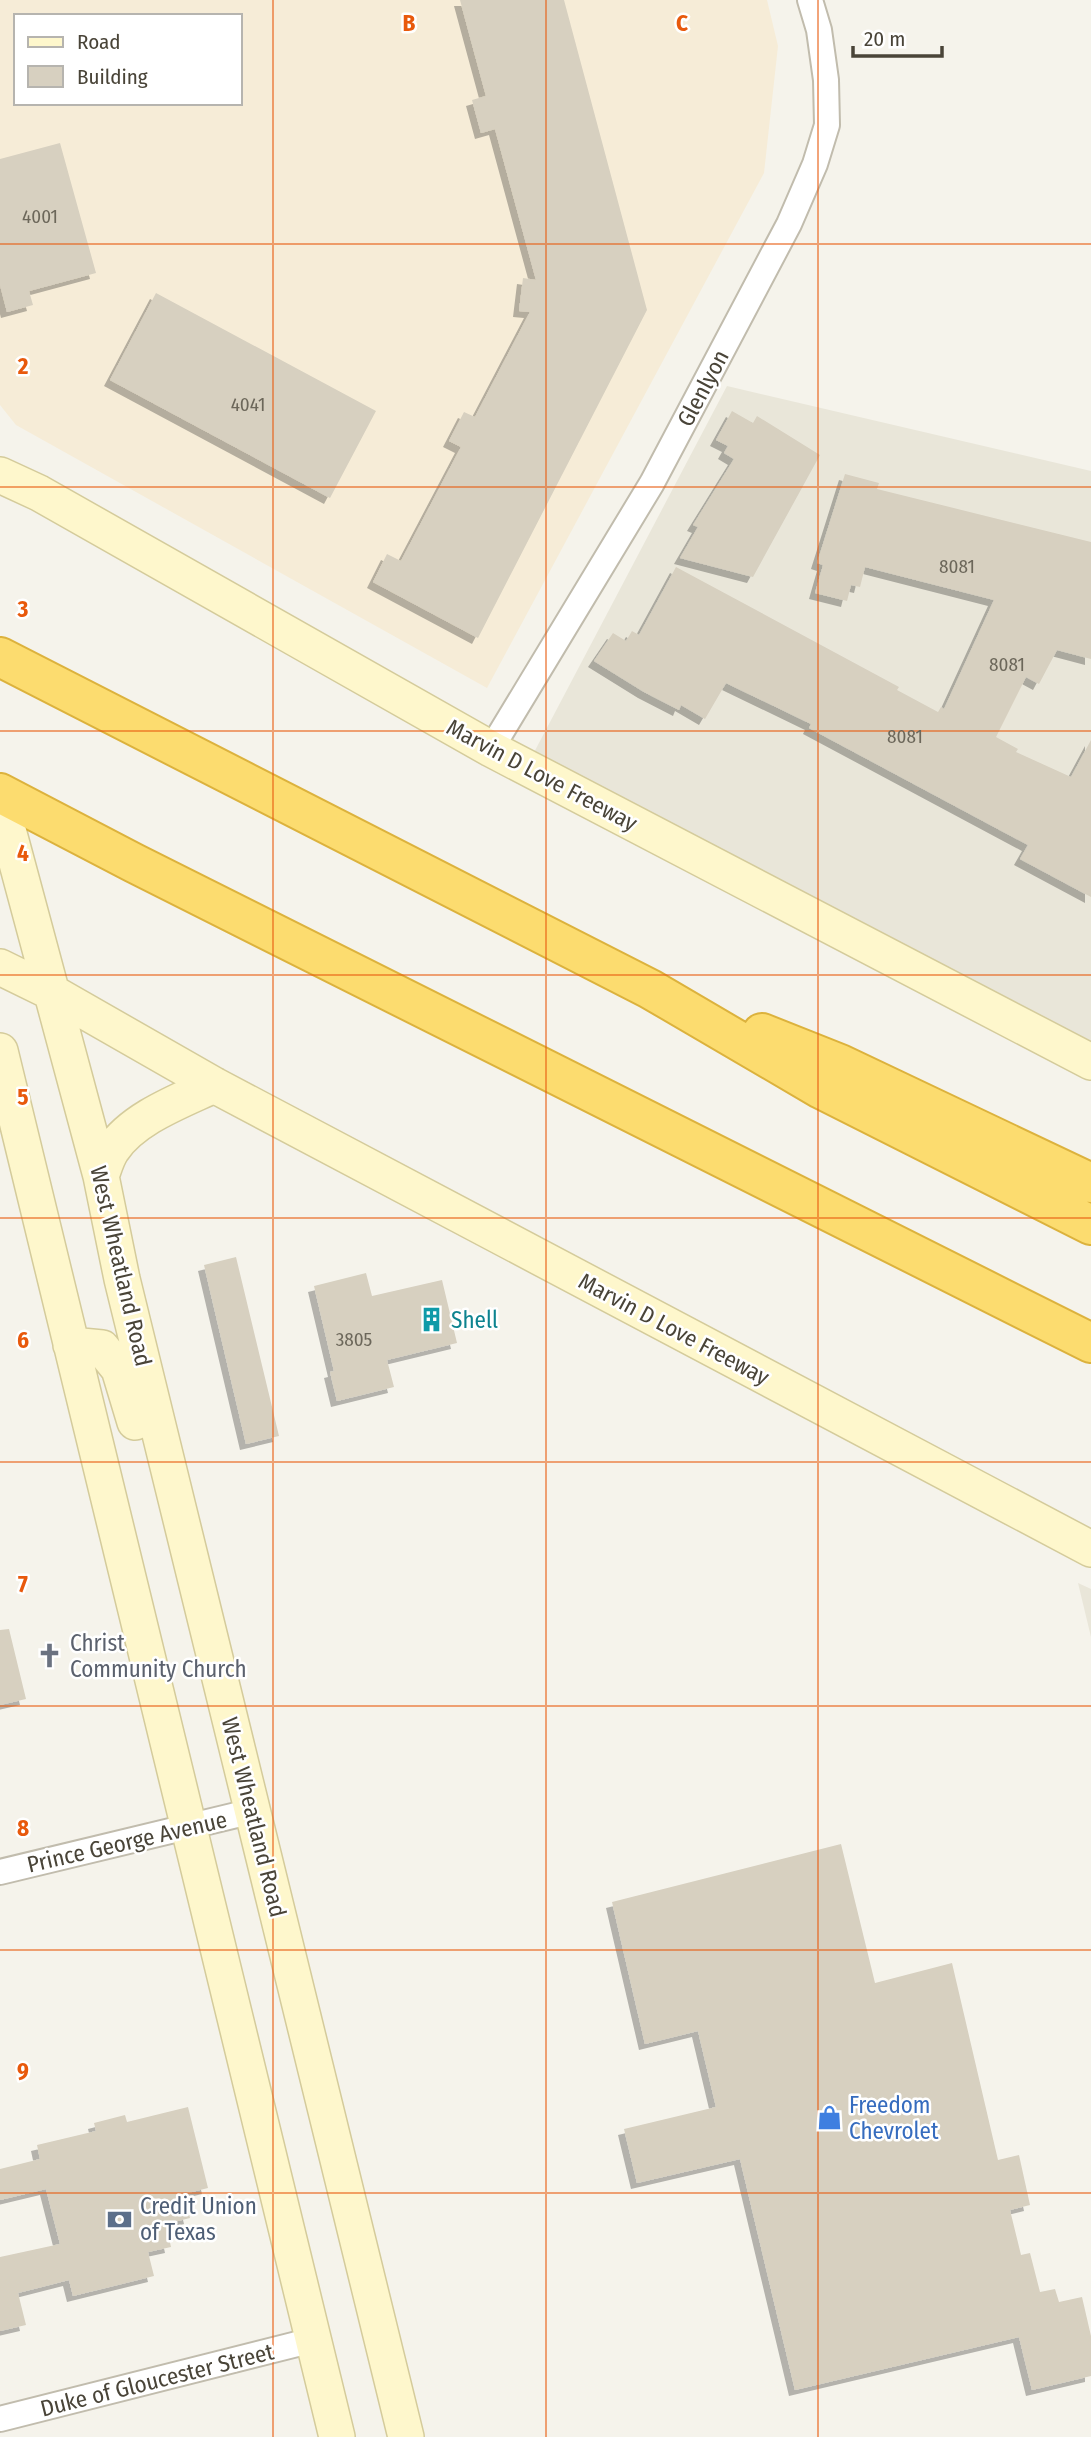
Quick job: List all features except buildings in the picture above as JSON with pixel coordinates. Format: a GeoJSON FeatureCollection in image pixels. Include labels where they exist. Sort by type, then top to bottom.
{"type":"FeatureCollection","features":[{"type":"Feature","properties":{"kind":"highway"},"geometry":{"type":"LineString","coordinates":[[0,657],[650,989],[821,1089],[1091,1225]]}},
{"type":"Feature","properties":{"kind":"highway"},"geometry":{"type":"LineString","coordinates":[[0,793],[134,863],[1091,1343]]}},
{"type":"Feature","properties":{"kind":"highway"},"geometry":{"type":"LineString","coordinates":[[650,989],[840,1063],[1091,1183]]}},
{"type":"Feature","properties":{"kind":"main road","name":"Marvin D Love Freeway"},"geometry":{"type":"LineString","coordinates":[[0,475],[50,500],[491,749],[1091,1062]]}},
{"type":"Feature","properties":{"kind":"main road","name":"West Wheatland Road"},"geometry":{"type":"LineString","coordinates":[[0,800],[101,1176],[122,1279],[407,2437]]}},
{"type":"Feature","properties":{"kind":"main road","name":"Marvin D Love Freeway"},"geometry":{"type":"LineString","coordinates":[[0,967],[52,993],[214,1086],[1091,1549]]}},
{"type":"Feature","properties":{"kind":"main road"},"geometry":{"type":"LineString","coordinates":[[0,1051],[337,2437]]}},
{"type":"Feature","properties":{"kind":"main road"},"geometry":{"type":"LineString","coordinates":[[101,1176],[112,1150],[128,1133],[157,1111],[214,1086]]}},
{"type":"Feature","properties":{"kind":"main road"},"geometry":{"type":"LineString","coordinates":[[71,1345],[102,1348],[119,1369],[144,1453],[188,1544]]}},
{"type":"Feature","properties":{"kind":"street","name":"Glenlyon"},"geometry":{"type":"LineString","coordinates":[[491,749],[658,471],[789,224],[815,164],[827,125],[826,80],[819,30],[810,0]]}},
{"type":"Feature","properties":{"kind":"street","name":"Prince George Avenue"},"geometry":{"type":"LineString","coordinates":[[0,1872],[253,1811]]}},
{"type":"Feature","properties":{"kind":"street","name":"Duke of Gloucester Street"},"geometry":{"type":"LineString","coordinates":[[0,2419],[313,2340]]}},
{"type":"Feature","properties":{"kind":"shaded area"},"geometry":{"type":"Polygon","coordinates":[[[0,0],[767,0],[778,46],[764,173],[487,688],[16,425],[0,405],[0,0]]]}},
{"type":"Feature","properties":{"kind":"shaded area"},"geometry":{"type":"Polygon","coordinates":[[[727,386],[1091,471],[1091,1044],[530,760],[727,386]]]}},
{"type":"Feature","properties":{"kind":"shaded area"},"geometry":{"type":"Polygon","coordinates":[[[1078,1583],[1091,1589],[1091,1637],[1078,1583]]]}},
{"type":"Feature","properties":{"kind":"place","name":"Shell"},"geometry":{"type":"Point","coordinates":[431,1320]}},
{"type":"Feature","properties":{"kind":"place","name":"Christ Community Church"},"geometry":{"type":"Point","coordinates":[50,1656]}},
{"type":"Feature","properties":{"kind":"place","name":"Freedom Chevrolet"},"geometry":{"type":"Point","coordinates":[829,2118]}},
{"type":"Feature","properties":{"kind":"place","name":"Credit Union of Texas"},"geometry":{"type":"Point","coordinates":[120,2219]}}]}
